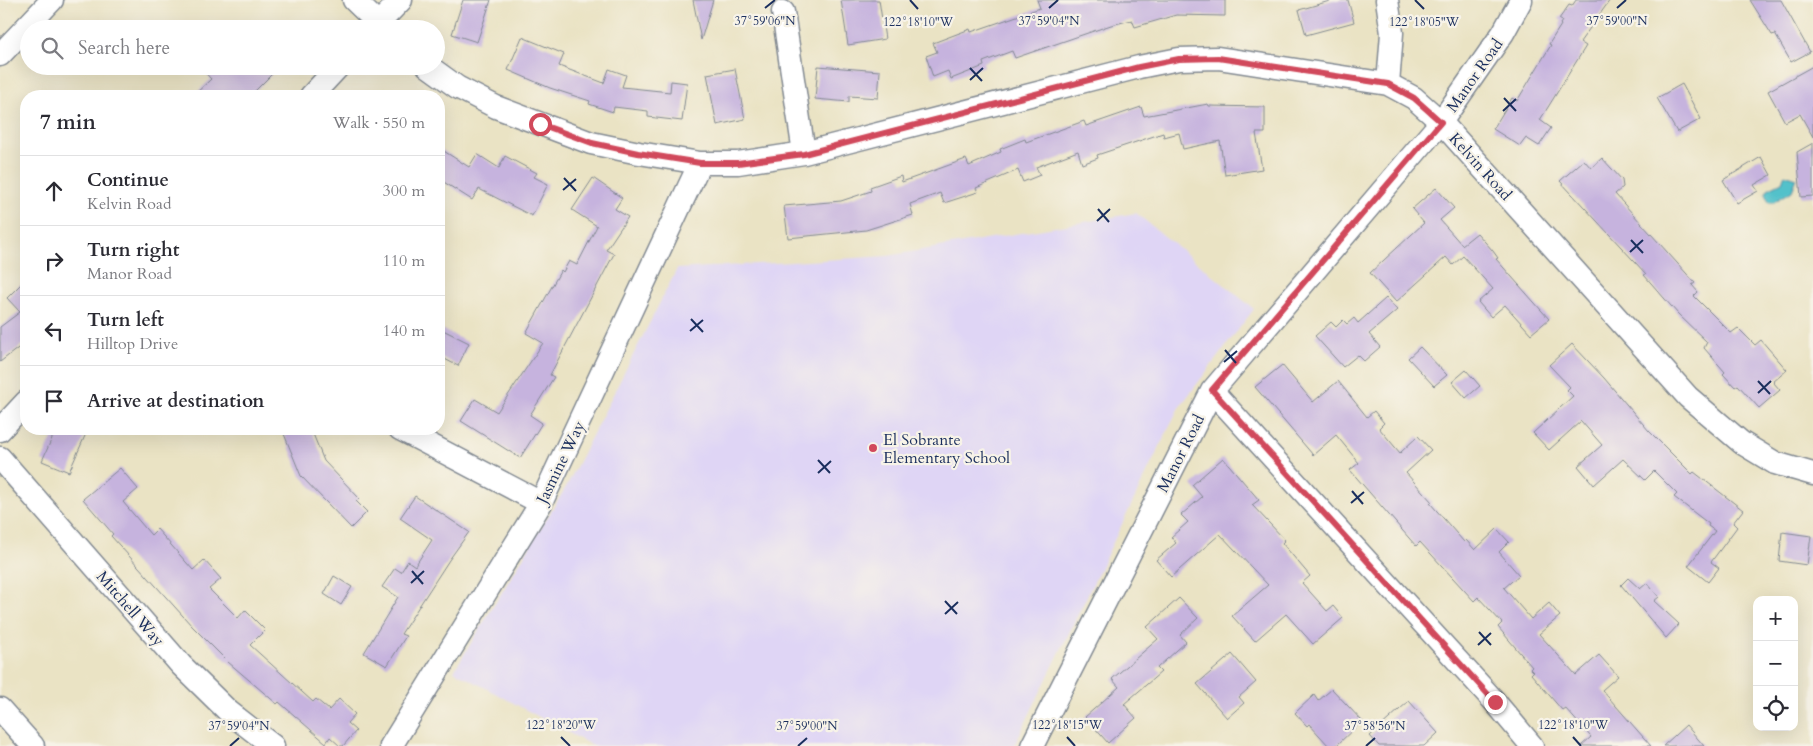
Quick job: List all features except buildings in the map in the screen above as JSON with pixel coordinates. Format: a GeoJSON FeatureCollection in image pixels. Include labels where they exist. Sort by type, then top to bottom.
{"type":"FeatureCollection","features":[{"type":"Feature","properties":{"kind":"street"},"geometry":{"type":"LineString","coordinates":[[33,20],[52,0]]}},
{"type":"Feature","properties":{"kind":"street"},"geometry":{"type":"LineString","coordinates":[[354,0],[372,20]]}},
{"type":"Feature","properties":{"kind":"street"},"geometry":{"type":"LineString","coordinates":[[384,20],[401,0]]}},
{"type":"Feature","properties":{"kind":"street"},"geometry":{"type":"LineString","coordinates":[[1387,0],[1392,33],[1388,84]]}},
{"type":"Feature","properties":{"kind":"street","name":"Manor Road"},"geometry":{"type":"LineString","coordinates":[[1032,746],[1212,390],[1441,122],[1503,33],[1521,0]]}},
{"type":"Feature","properties":{"kind":"street"},"geometry":{"type":"LineString","coordinates":[[783,12],[804,154]]}},
{"type":"Feature","properties":{"kind":"street"},"geometry":{"type":"LineString","coordinates":[[0,55],[20,34]]}},
{"type":"Feature","properties":{"kind":"street","name":"Kelvin Road"},"geometry":{"type":"LineString","coordinates":[[440,75],[456,87],[496,107],[592,143],[700,163],[738,163],[804,154],[1139,67],[1179,59],[1218,58],[1388,84],[1414,98],[1441,122],[1688,398],[1742,443],[1775,463],[1813,474]]}},
{"type":"Feature","properties":{"kind":"street"},"geometry":{"type":"LineString","coordinates":[[317,90],[331,75]]}},
{"type":"Feature","properties":{"kind":"street","name":"Jasmine Way"},"geometry":{"type":"LineString","coordinates":[[392,746],[541,503],[700,163]]}},
{"type":"Feature","properties":{"kind":"street"},"geometry":{"type":"LineString","coordinates":[[1212,390],[1495,702],[1532,746]]}},
{"type":"Feature","properties":{"kind":"street"},"geometry":{"type":"LineString","coordinates":[[0,430],[20,408]]}},
{"type":"Feature","properties":{"kind":"street"},"geometry":{"type":"LineString","coordinates":[[411,435],[541,503]]}},
{"type":"Feature","properties":{"kind":"street","name":"Mitchell Way"},"geometry":{"type":"LineString","coordinates":[[0,458],[181,665],[229,712],[273,746]]}},
{"type":"Feature","properties":{"kind":"street"},"geometry":{"type":"LineString","coordinates":[[0,710],[32,746]]}},
{"type":"Feature","properties":{"kind":"shaded area","name":"El Sobrante Elementary School"},"geometry":{"type":"Polygon","coordinates":[[[1136,213],[1254,309],[1178,409],[1014,746],[593,746],[454,671],[566,487],[677,269],[888,256],[1136,213]]]}},
{"type":"Feature","properties":{"kind":"water"},"geometry":{"type":"Polygon","coordinates":[[[1785,174],[1797,178],[1792,191],[1774,202],[1769,202],[1766,193],[1768,189],[1782,182],[1785,174]]]}},
{"type":"Feature","properties":{"kind":"place","name":"El Sobrante Elementary School"},"geometry":{"type":"Point","coordinates":[873,448]}},
{"type":"Feature","properties":{"kind":"route"},"geometry":{"type":"LineString","coordinates":[[540,124],[592,143],[638,153],[700,163],[738,163],[804,154],[1139,67],[1179,59],[1218,58],[1388,84],[1414,98],[1441,122],[1212,390],[1495,702]]}}]}
